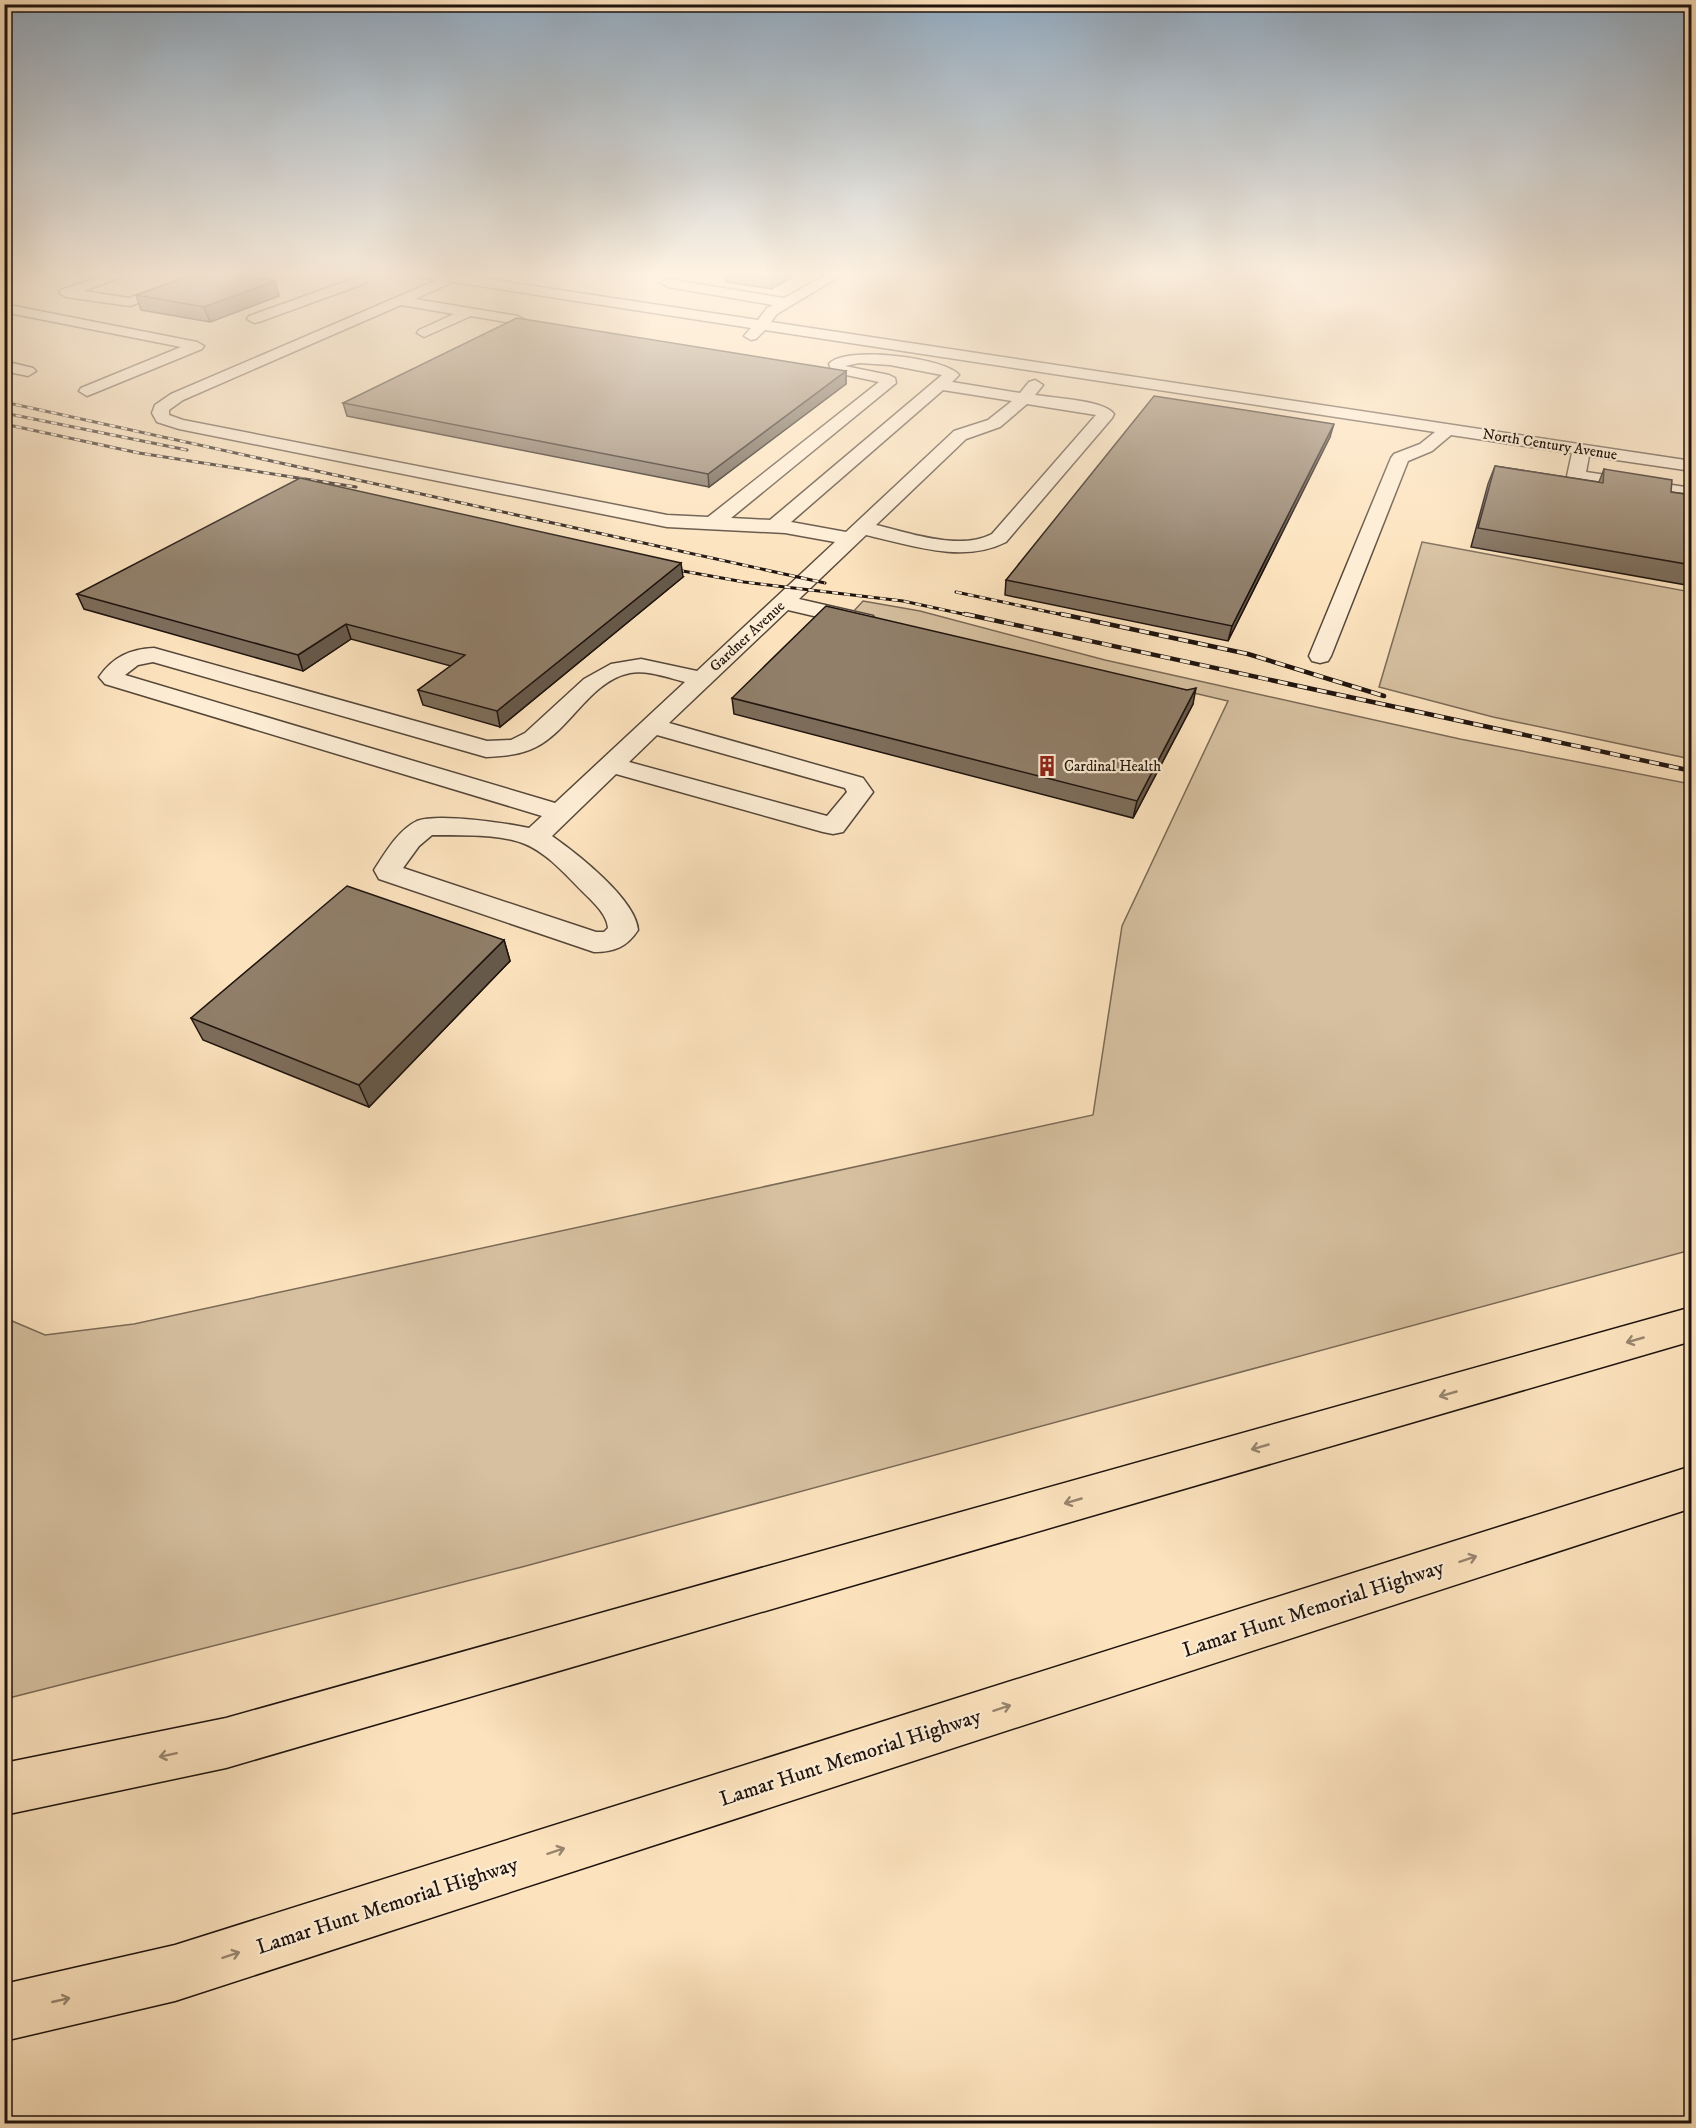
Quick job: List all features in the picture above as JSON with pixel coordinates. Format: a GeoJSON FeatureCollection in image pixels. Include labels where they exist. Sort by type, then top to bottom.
{"type":"FeatureCollection","features":[{"type":"Feature","properties":{"kind":"highway"},"geometry":{"type":"LineString","coordinates":[[4,1789],[226,1743],[1692,1324]]}},
{"type":"Feature","properties":{"kind":"highway","name":"Lamar Hunt Memorial Highway"},"geometry":{"type":"LineString","coordinates":[[4,2013],[175,1973],[1692,1487]]}},
{"type":"Feature","properties":{"kind":"street"},"geometry":{"type":"LineString","coordinates":[[87,391],[135,371]]}},
{"type":"Feature","properties":{"kind":"street"},"geometry":{"type":"LineString","coordinates":[[237,371],[177,397],[161,408],[160,413],[163,418],[178,424],[667,521],[775,526],[856,533],[958,547],[979,547],[994,542],[1106,416],[1105,412],[1100,410],[940,385]]}},
{"type":"Feature","properties":{"kind":"street"},"geometry":{"type":"LineString","coordinates":[[713,524],[889,381],[849,371]]}},
{"type":"Feature","properties":{"kind":"street"},"geometry":{"type":"LineString","coordinates":[[775,526],[951,375],[940,371]]}},
{"type":"Feature","properties":{"kind":"street"},"geometry":{"type":"LineString","coordinates":[[974,406],[1011,371]]}},
{"type":"Feature","properties":{"kind":"street","name":"Gardner Avenue"},"geometry":{"type":"LineString","coordinates":[[535,837],[856,533],[960,428],[992,427],[1004,420],[1048,371]]}},
{"type":"Feature","properties":{"kind":"street","name":"North Century Avenue"},"geometry":{"type":"LineString","coordinates":[[1072,371],[1692,466]]}},
{"type":"Feature","properties":{"kind":"street"},"geometry":{"type":"LineString","coordinates":[[1320,656],[1400,458],[1423,451],[1437,441],[1447,429]]}},
{"type":"Feature","properties":{"kind":"street"},"geometry":{"type":"LineString","coordinates":[[1582,449],[1576,476],[1692,494]]}},
{"type":"Feature","properties":{"kind":"street"},"geometry":{"type":"LineString","coordinates":[[744,499],[795,509]]}},
{"type":"Feature","properties":{"kind":"street"},"geometry":{"type":"LineString","coordinates":[[782,602],[888,627]]}},
{"type":"Feature","properties":{"kind":"street"},"geometry":{"type":"LineString","coordinates":[[560,813],[111,677],[117,667],[129,660],[141,655],[154,655],[486,750],[506,750],[533,739],[602,677],[622,668],[640,665],[701,679]]}},
{"type":"Feature","properties":{"kind":"street"},"geometry":{"type":"LineString","coordinates":[[331,745],[368,716]]}},
{"type":"Feature","properties":{"kind":"street"},"geometry":{"type":"LineString","coordinates":[[610,765],[834,826],[860,792],[854,783],[652,726]]}},
{"type":"Feature","properties":{"kind":"street"},"geometry":{"type":"LineString","coordinates":[[427,827],[473,829],[535,837],[576,870],[605,898],[622,920],[623,930],[618,937],[608,942],[594,942],[389,873],[388,870],[403,845],[416,832],[427,827]]}},
{"type":"Feature","properties":{"kind":"shaded area"},"geometry":{"type":"Polygon","coordinates":[[[1422,542],[1691,592],[1691,759],[1493,717],[1379,687],[1422,542]]]}},
{"type":"Feature","properties":{"kind":"shaded area"},"geometry":{"type":"Polygon","coordinates":[[[863,601],[920,611],[1105,660],[1460,739],[1691,784],[1691,1250],[522,1567],[5,1699],[5,1318],[45,1335],[134,1324],[1093,1115],[1122,926],[1228,701],[852,613],[863,601]]]}},
{"type":"Feature","properties":{"kind":"building"},"geometry":{"type":"Polygon","coordinates":[[[408,371],[846,371],[708,474],[343,403],[408,371]]]}},
{"type":"Feature","properties":{"kind":"building"},"geometry":{"type":"Polygon","coordinates":[[[1154,396],[1334,424],[1232,626],[1006,580],[1154,396]]]}},
{"type":"Feature","properties":{"kind":"building"},"geometry":{"type":"Polygon","coordinates":[[[1495,466],[1603,483],[1604,469],[1672,480],[1671,492],[1692,495],[1692,565],[1478,528],[1495,466]]]}},
{"type":"Feature","properties":{"kind":"building"},"geometry":{"type":"Polygon","coordinates":[[[300,478],[681,563],[497,711],[418,690],[465,655],[346,624],[298,655],[77,594],[300,478]]]}},
{"type":"Feature","properties":{"kind":"building","name":"Cardinal Health"},"geometry":{"type":"Polygon","coordinates":[[[826,606],[1187,690],[1196,688],[1137,801],[732,698],[826,606]]]}},
{"type":"Feature","properties":{"kind":"building"},"geometry":{"type":"Polygon","coordinates":[[[347,886],[504,940],[359,1085],[191,1018],[347,886]]]}},
{"type":"Feature","properties":{"kind":"railway"},"geometry":{"type":"LineString","coordinates":[[4,402],[825,583]]}},
{"type":"Feature","properties":{"kind":"railway"},"geometry":{"type":"LineString","coordinates":[[4,413],[187,450]]}},
{"type":"Feature","properties":{"kind":"railway"},"geometry":{"type":"LineString","coordinates":[[4,424],[139,453],[356,487]]}},
{"type":"Feature","properties":{"kind":"railway"},"geometry":{"type":"LineString","coordinates":[[666,568],[744,582],[903,601],[972,616]]}},
{"type":"Feature","properties":{"kind":"railway"},"geometry":{"type":"LineString","coordinates":[[956,592],[1068,616]]}},
{"type":"Feature","properties":{"kind":"railway"},"geometry":{"type":"LineString","coordinates":[[965,614],[1692,771]]}},
{"type":"Feature","properties":{"kind":"railway"},"geometry":{"type":"LineString","coordinates":[[1061,614],[1248,654],[1384,696]]}},
{"type":"Feature","properties":{"kind":"place","name":"Cardinal Health"},"geometry":{"type":"Point","coordinates":[1047,766]}}]}
